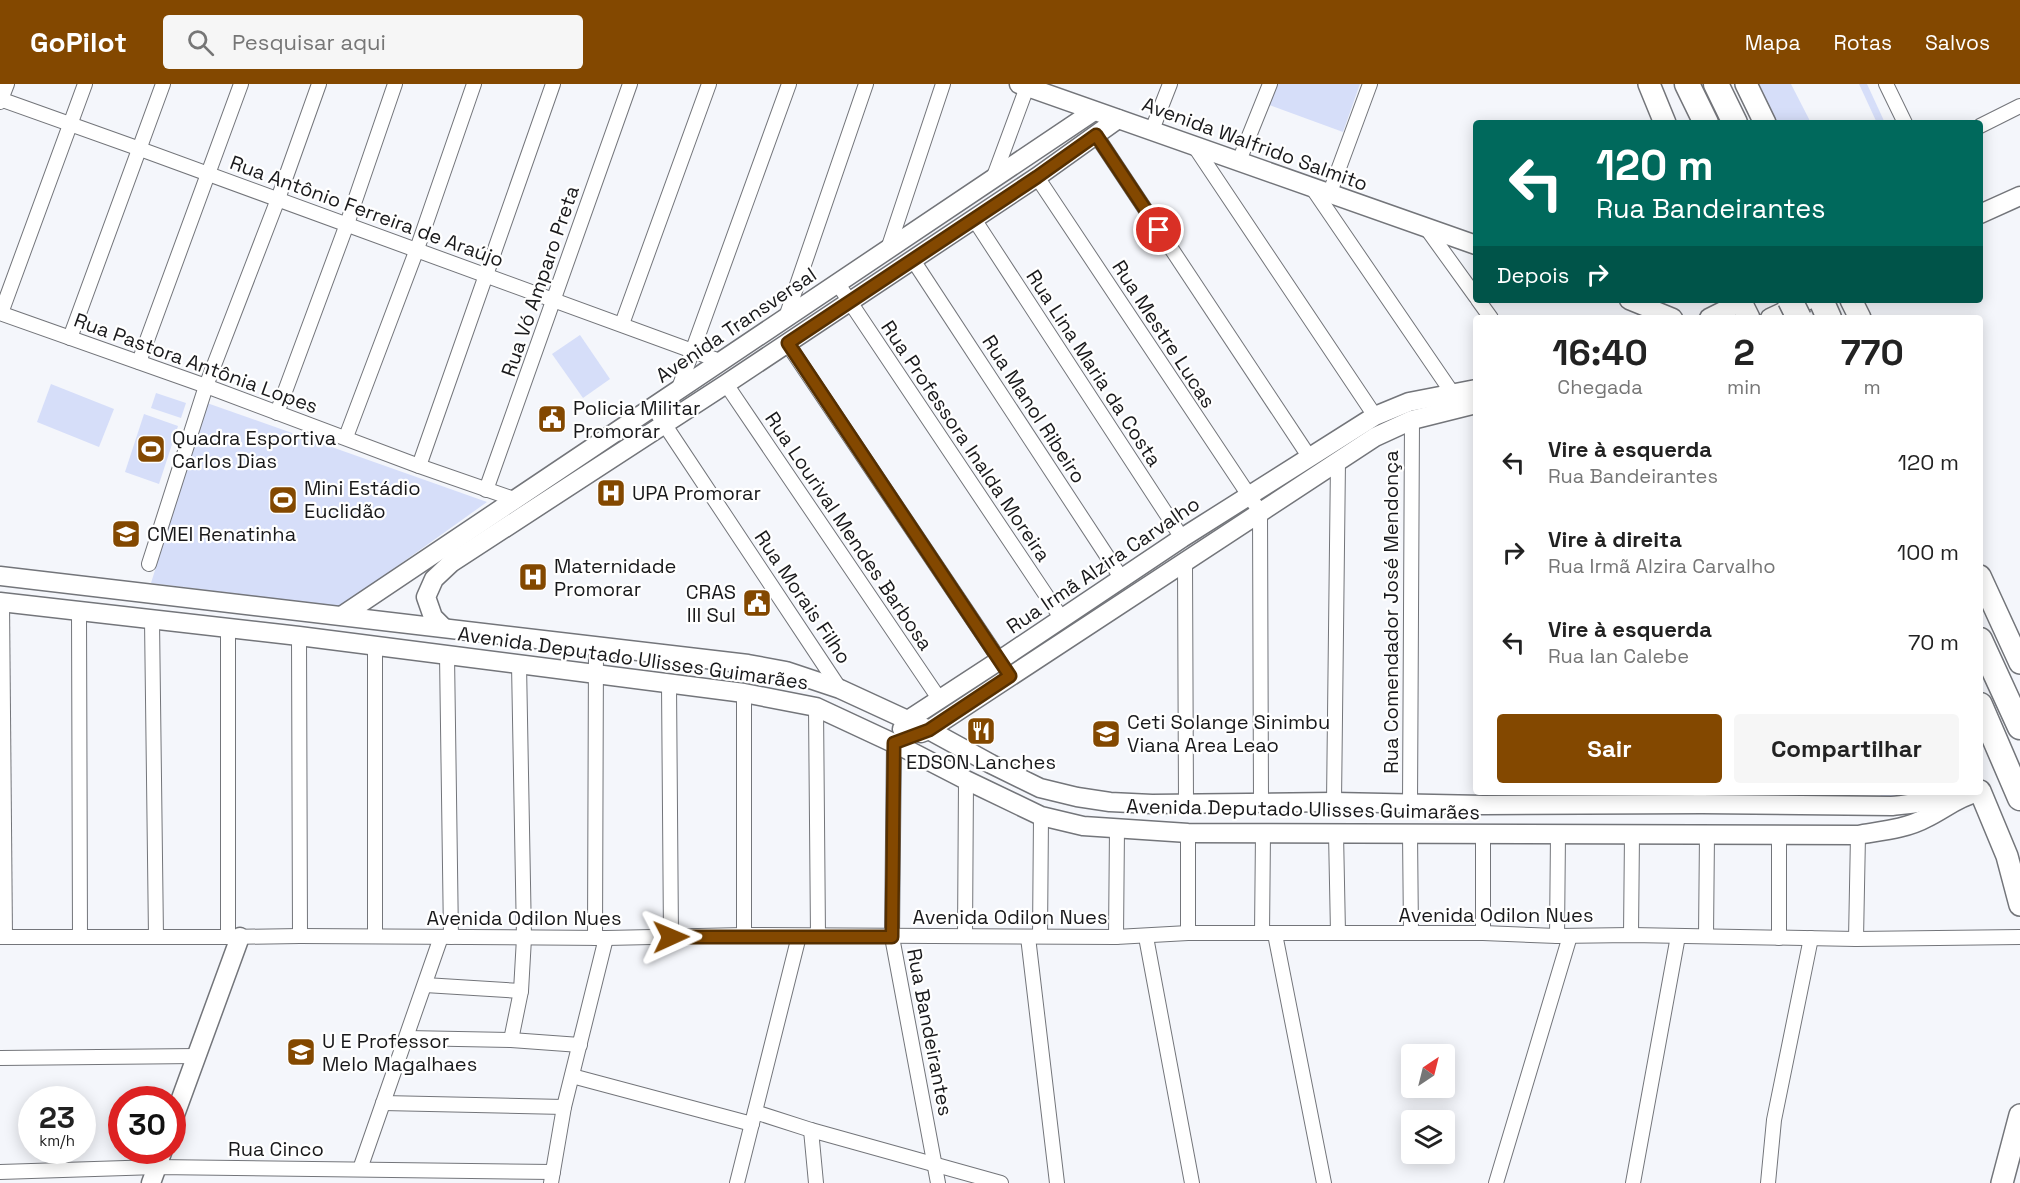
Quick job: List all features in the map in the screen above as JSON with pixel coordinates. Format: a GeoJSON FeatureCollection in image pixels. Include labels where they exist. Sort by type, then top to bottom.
{"type":"FeatureCollection","features":[{"type":"Feature","properties":{"kind":"highway"},"geometry":{"type":"LineString","coordinates":[[1687,84],[1705,120]]}},
{"type":"Feature","properties":{"kind":"highway"},"geometry":{"type":"LineString","coordinates":[[1716,84],[1734,120]]}},
{"type":"Feature","properties":{"kind":"highway"},"geometry":{"type":"LineString","coordinates":[[1983,647],[2020,727]]}},
{"type":"Feature","properties":{"kind":"highway"},"geometry":{"type":"LineString","coordinates":[[1983,712],[2020,798]]}},
{"type":"Feature","properties":{"kind":"main road"},"geometry":{"type":"LineString","coordinates":[[1649,84],[1664,120]]}},
{"type":"Feature","properties":{"kind":"main road"},"geometry":{"type":"LineString","coordinates":[[1746,84],[1764,120]]}},
{"type":"Feature","properties":{"kind":"main road"},"geometry":{"type":"LineString","coordinates":[[1983,583],[2020,663]]}},
{"type":"Feature","properties":{"kind":"main road"},"geometry":{"type":"LineString","coordinates":[[1981,795],[2007,856],[2020,905]]}},
{"type":"Feature","properties":{"kind":"main road"},"geometry":{"type":"LineString","coordinates":[[2002,1183],[2020,1115]]}},
{"type":"Feature","properties":{"kind":"street"},"geometry":{"type":"LineString","coordinates":[[0,100],[7,84]]}},
{"type":"Feature","properties":{"kind":"street"},"geometry":{"type":"LineString","coordinates":[[0,313],[85,84]]}},
{"type":"Feature","properties":{"kind":"street"},"geometry":{"type":"LineString","coordinates":[[70,338],[163,84]]}},
{"type":"Feature","properties":{"kind":"street"},"geometry":{"type":"LineString","coordinates":[[139,362],[241,84]]}},
{"type":"Feature","properties":{"kind":"street"},"geometry":{"type":"LineString","coordinates":[[149,564],[206,386],[278,199],[319,84]]}},
{"type":"Feature","properties":{"kind":"street"},"geometry":{"type":"LineString","coordinates":[[277,413],[347,224],[395,84]]}},
{"type":"Feature","properties":{"kind":"street"},"geometry":{"type":"LineString","coordinates":[[346,437],[417,249],[474,84]]}},
{"type":"Feature","properties":{"kind":"street"},"geometry":{"type":"LineString","coordinates":[[419,466],[553,84]]}},
{"type":"Feature","properties":{"kind":"street","name":"Rua Vó Amparo Preta"},"geometry":{"type":"LineString","coordinates":[[486,490],[630,84]]}},
{"type":"Feature","properties":{"kind":"street"},"geometry":{"type":"LineString","coordinates":[[622,324],[709,84]]}},
{"type":"Feature","properties":{"kind":"street"},"geometry":{"type":"LineString","coordinates":[[680,388],[789,84]]}},
{"type":"Feature","properties":{"kind":"street"},"geometry":{"type":"LineString","coordinates":[[785,320],[866,84]]}},
{"type":"Feature","properties":{"kind":"street"},"geometry":{"type":"LineString","coordinates":[[888,249],[943,84]]}},
{"type":"Feature","properties":{"kind":"street"},"geometry":{"type":"LineString","coordinates":[[1152,130],[1170,84]]}},
{"type":"Feature","properties":{"kind":"street"},"geometry":{"type":"LineString","coordinates":[[1239,161],[1269,84]]}},
{"type":"Feature","properties":{"kind":"street"},"geometry":{"type":"LineString","coordinates":[[1370,84],[1321,192],[1453,394]]}},
{"type":"Feature","properties":{"kind":"street"},"geometry":{"type":"LineString","coordinates":[[1886,84],[1904,120]]}},
{"type":"Feature","properties":{"kind":"street"},"geometry":{"type":"LineString","coordinates":[[993,179],[1023,85]]}},
{"type":"Feature","properties":{"kind":"street","name":"Avenida Walfrido Salmito"},"geometry":{"type":"LineString","coordinates":[[1023,85],[1473,245]]}},
{"type":"Feature","properties":{"kind":"street","name":"Rua Antônio Ferreira de Araújo"},"geometry":{"type":"LineString","coordinates":[[0,100],[417,249],[720,361]]}},
{"type":"Feature","properties":{"kind":"street"},"geometry":{"type":"LineString","coordinates":[[1983,124],[2020,106]]}},
{"type":"Feature","properties":{"kind":"street","name":"Avenida Transversal"},"geometry":{"type":"LineString","coordinates":[[343,615],[1094,111]]}},
{"type":"Feature","properties":{"kind":"street"},"geometry":{"type":"LineString","coordinates":[[443,627],[433,617],[426,597],[434,579],[442,570],[913,260],[1037,177],[1118,119]]}},
{"type":"Feature","properties":{"kind":"street"},"geometry":{"type":"LineString","coordinates":[[1096,135],[1310,458]]}},
{"type":"Feature","properties":{"kind":"street"},"geometry":{"type":"LineString","coordinates":[[1195,147],[1375,416]]}},
{"type":"Feature","properties":{"kind":"street","name":"Rua Mestre Lucas"},"geometry":{"type":"LineString","coordinates":[[1037,177],[1260,512]]}},
{"type":"Feature","properties":{"kind":"street"},"geometry":{"type":"LineString","coordinates":[[1983,213],[2020,196]]}},
{"type":"Feature","properties":{"kind":"street","name":"Rua Lina Maria da Costa"},"geometry":{"type":"LineString","coordinates":[[974,219],[1182,538]]}},
{"type":"Feature","properties":{"kind":"street"},"geometry":{"type":"LineString","coordinates":[[1427,229],[1473,293]]}},
{"type":"Feature","properties":{"kind":"street","name":"Rua Manol Ribeiro"},"geometry":{"type":"LineString","coordinates":[[913,260],[1122,579]]}},
{"type":"Feature","properties":{"kind":"street","name":"Rua Professora Inalda Moreira"},"geometry":{"type":"LineString","coordinates":[[838,284],[1062,619]]}},
{"type":"Feature","properties":{"kind":"street"},"geometry":{"type":"LineString","coordinates":[[1636,303],[1666,315]]}},
{"type":"Feature","properties":{"kind":"street"},"geometry":{"type":"LineString","coordinates":[[1776,315],[1802,303]]}},
{"type":"Feature","properties":{"kind":"street"},"geometry":{"type":"LineString","coordinates":[[1717,315],[1744,305]]}},
{"type":"Feature","properties":{"kind":"street","name":"Rua Pastora Antônia Lopes"},"geometry":{"type":"LineString","coordinates":[[0,313],[514,499]]}},
{"type":"Feature","properties":{"kind":"street"},"geometry":{"type":"LineString","coordinates":[[788,343],[1010,676]]}},
{"type":"Feature","properties":{"kind":"street","name":"Rua Lourival Mendes Barbosa"},"geometry":{"type":"LineString","coordinates":[[726,384],[940,700]]}},
{"type":"Feature","properties":{"kind":"street","name":"Rua Irmã Alzira Carvalho"},"geometry":{"type":"LineString","coordinates":[[894,743],[908,720],[1182,538],[1375,416],[1409,402],[1473,390]]}},
{"type":"Feature","properties":{"kind":"street","name":"Rua Irmã Alzira Carvalho"},"geometry":{"type":"LineString","coordinates":[[894,743],[929,730],[1375,437],[1412,420],[1473,405]]}},
{"type":"Feature","properties":{"kind":"street","name":"Rua Morais Filho"},"geometry":{"type":"LineString","coordinates":[[653,407],[840,689]]}},
{"type":"Feature","properties":{"kind":"street","name":"Rua Comendador José Mendonça"},"geometry":{"type":"LineString","coordinates":[[1410,805],[1412,420]]}},
{"type":"Feature","properties":{"kind":"street"},"geometry":{"type":"LineString","coordinates":[[1334,802],[1338,461]]}},
{"type":"Feature","properties":{"kind":"street"},"geometry":{"type":"LineString","coordinates":[[1260,512],[1261,803]]}},
{"type":"Feature","properties":{"kind":"street"},"geometry":{"type":"LineString","coordinates":[[1185,562],[1186,804]]}},
{"type":"Feature","properties":{"kind":"street","name":"Avenida Deputado Ulisses Guimarães"},"geometry":{"type":"LineString","coordinates":[[0,576],[443,627],[748,664],[786,671],[840,689],[908,720],[1040,788],[1110,802],[1186,804],[1334,802],[1410,805],[1483,799],[1865,798],[1892,806],[1920,802],[1939,795]]}},
{"type":"Feature","properties":{"kind":"street"},"geometry":{"type":"LineString","coordinates":[[116,615],[118,591]]}},
{"type":"Feature","properties":{"kind":"street"},"geometry":{"type":"LineString","coordinates":[[1,602],[3,937]]}},
{"type":"Feature","properties":{"kind":"street","name":"Avenida Deputado Ulisses Guimarães"},"geometry":{"type":"LineString","coordinates":[[1,602],[519,664],[744,693],[816,707],[1041,816],[1083,826],[1188,833],[1858,835],[1889,830],[1926,819],[1966,795]]}},
{"type":"Feature","properties":{"kind":"street"},"geometry":{"type":"LineString","coordinates":[[79,611],[80,937]]}},
{"type":"Feature","properties":{"kind":"street"},"geometry":{"type":"LineString","coordinates":[[152,620],[156,937]]}},
{"type":"Feature","properties":{"kind":"street"},"geometry":{"type":"LineString","coordinates":[[186,1086],[234,937],[228,628]]}},
{"type":"Feature","properties":{"kind":"street"},"geometry":{"type":"LineString","coordinates":[[299,636],[300,936]]}},
{"type":"Feature","properties":{"kind":"street"},"geometry":{"type":"LineString","coordinates":[[542,667],[543,640]]}},
{"type":"Feature","properties":{"kind":"street"},"geometry":{"type":"LineString","coordinates":[[375,646],[375,936]]}},
{"type":"Feature","properties":{"kind":"street"},"geometry":{"type":"LineString","coordinates":[[552,1177],[564,1107],[580,1045],[601,938],[596,646]]}},
{"type":"Feature","properties":{"kind":"street"},"geometry":{"type":"LineString","coordinates":[[360,1169],[425,985],[446,937],[447,655]]}},
{"type":"Feature","properties":{"kind":"street"},"geometry":{"type":"LineString","coordinates":[[511,1040],[521,991],[524,938],[519,664]]}},
{"type":"Feature","properties":{"kind":"street"},"geometry":{"type":"LineString","coordinates":[[669,684],[671,937]]}},
{"type":"Feature","properties":{"kind":"street"},"geometry":{"type":"LineString","coordinates":[[744,693],[744,935]]}},
{"type":"Feature","properties":{"kind":"street"},"geometry":{"type":"LineString","coordinates":[[816,707],[818,936]]}},
{"type":"Feature","properties":{"kind":"street","name":"Rua Bandeirantes"},"geometry":{"type":"LineString","coordinates":[[894,743],[892,937],[938,1183]]}},
{"type":"Feature","properties":{"kind":"street"},"geometry":{"type":"LineString","coordinates":[[965,936],[966,780]]}},
{"type":"Feature","properties":{"kind":"street"},"geometry":{"type":"LineString","coordinates":[[1298,803],[1300,833]]}},
{"type":"Feature","properties":{"kind":"street"},"geometry":{"type":"LineString","coordinates":[[1889,830],[1894,814],[1892,806]]}},
{"type":"Feature","properties":{"kind":"street"},"geometry":{"type":"LineString","coordinates":[[1041,816],[1034,937],[1057,1183]]}},
{"type":"Feature","properties":{"kind":"street"},"geometry":{"type":"LineString","coordinates":[[1116,938],[1117,828]]}},
{"type":"Feature","properties":{"kind":"street"},"geometry":{"type":"LineString","coordinates":[[1188,833],[1188,933]]}},
{"type":"Feature","properties":{"kind":"street"},"geometry":{"type":"LineString","coordinates":[[1263,833],[1269,933],[1324,1183]]}},
{"type":"Feature","properties":{"kind":"street"},"geometry":{"type":"LineString","coordinates":[[1336,833],[1338,933]]}},
{"type":"Feature","properties":{"kind":"street"},"geometry":{"type":"LineString","coordinates":[[1410,833],[1411,933]]}},
{"type":"Feature","properties":{"kind":"street"},"geometry":{"type":"LineString","coordinates":[[1483,834],[1484,933]]}},
{"type":"Feature","properties":{"kind":"street"},"geometry":{"type":"LineString","coordinates":[[1496,1183],[1563,936],[1558,834]]}},
{"type":"Feature","properties":{"kind":"street"},"geometry":{"type":"LineString","coordinates":[[1631,935],[1632,834]]}},
{"type":"Feature","properties":{"kind":"street"},"geometry":{"type":"LineString","coordinates":[[1706,936],[1707,834]]}},
{"type":"Feature","properties":{"kind":"street"},"geometry":{"type":"LineString","coordinates":[[1779,834],[1779,938]]}},
{"type":"Feature","properties":{"kind":"street"},"geometry":{"type":"LineString","coordinates":[[1856,939],[1858,835]]}},
{"type":"Feature","properties":{"kind":"street","name":"Avenida Odilon Nues"},"geometry":{"type":"LineString","coordinates":[[3,937],[601,938],[744,935],[1116,938],[1188,933],[1484,933],[1856,939],[2020,938]]}},
{"type":"Feature","properties":{"kind":"street"},"geometry":{"type":"LineString","coordinates":[[737,1183],[799,936]]}},
{"type":"Feature","properties":{"kind":"street"},"geometry":{"type":"LineString","coordinates":[[1633,1183],[1678,936]]}},
{"type":"Feature","properties":{"kind":"street"},"geometry":{"type":"LineString","coordinates":[[1146,937],[1192,1183]]}},
{"type":"Feature","properties":{"kind":"street"},"geometry":{"type":"LineString","coordinates":[[1768,1183],[1774,1120],[1811,938]]}},
{"type":"Feature","properties":{"kind":"street"},"geometry":{"type":"LineString","coordinates":[[425,985],[521,991]]}},
{"type":"Feature","properties":{"kind":"street"},"geometry":{"type":"LineString","coordinates":[[407,1038],[511,1040],[580,1045]]}},
{"type":"Feature","properties":{"kind":"street"},"geometry":{"type":"LineString","coordinates":[[0,1058],[197,1056]]}},
{"type":"Feature","properties":{"kind":"street"},"geometry":{"type":"LineString","coordinates":[[573,1076],[811,1130],[1001,1183]]}},
{"type":"Feature","properties":{"kind":"street"},"geometry":{"type":"LineString","coordinates":[[383,1104],[564,1107]]}},
{"type":"Feature","properties":{"kind":"street"},"geometry":{"type":"LineString","coordinates":[[811,1130],[816,1183]]}},
{"type":"Feature","properties":{"kind":"street","name":"Rua Cinco"},"geometry":{"type":"LineString","coordinates":[[0,1172],[157,1167],[360,1169],[552,1177]]}},
{"type":"Feature","properties":{"kind":"street"},"geometry":{"type":"LineString","coordinates":[[255,1183],[261,1169]]}},
{"type":"Feature","properties":{"kind":"shaded area"},"geometry":{"type":"Polygon","coordinates":[[[1277,84],[1360,84],[1343,132],[1269,105],[1277,84]]]}},
{"type":"Feature","properties":{"kind":"shaded area"},"geometry":{"type":"Polygon","coordinates":[[[1753,84],[1791,84],[1809,120],[1771,120],[1753,84]]]}},
{"type":"Feature","properties":{"kind":"shaded area"},"geometry":{"type":"Polygon","coordinates":[[[1859,84],[1867,84],[1884,120],[1876,120],[1859,84]]]}},
{"type":"Feature","properties":{"kind":"shaded area"},"geometry":{"type":"Polygon","coordinates":[[[580,335],[610,379],[583,398],[552,354],[580,335]]]}},
{"type":"Feature","properties":{"kind":"shaded area"},"geometry":{"type":"Polygon","coordinates":[[[51,384],[114,409],[99,447],[37,422],[51,384]]]}},
{"type":"Feature","properties":{"kind":"shaded area"},"geometry":{"type":"Polygon","coordinates":[[[156,393],[186,403],[181,418],[151,408],[156,393]]]}},
{"type":"Feature","properties":{"kind":"shaded area"},"geometry":{"type":"Polygon","coordinates":[[[207,403],[487,502],[340,607],[151,583],[207,403]]]}},
{"type":"Feature","properties":{"kind":"shaded area","name":"Quadra Esportiva Carlos Dias"},"geometry":{"type":"Polygon","coordinates":[[[144,414],[178,426],[159,484],[125,472],[144,414]]]}},
{"type":"Feature","properties":{"kind":"shaded area"},"geometry":{"type":"Polygon","coordinates":[[[1880,795],[1920,795],[1886,803],[1880,795]]]}},
{"type":"Feature","properties":{"kind":"place","name":"Policia Militar Promorar"},"geometry":{"type":"Point","coordinates":[552,419]}},
{"type":"Feature","properties":{"kind":"place","name":"Quadra Esportiva Carlos Dias"},"geometry":{"type":"Point","coordinates":[151,449]}},
{"type":"Feature","properties":{"kind":"place","name":"UPA Promorar"},"geometry":{"type":"Point","coordinates":[611,493]}},
{"type":"Feature","properties":{"kind":"place","name":"Mini Estádio Euclidão"},"geometry":{"type":"Point","coordinates":[283,500]}},
{"type":"Feature","properties":{"kind":"place","name":"CMEI Renatinha"},"geometry":{"type":"Point","coordinates":[126,534]}},
{"type":"Feature","properties":{"kind":"place","name":"Maternidade Promorar"},"geometry":{"type":"Point","coordinates":[533,577]}},
{"type":"Feature","properties":{"kind":"place","name":"CRAS III Sul"},"geometry":{"type":"Point","coordinates":[757,603]}},
{"type":"Feature","properties":{"kind":"place","name":"EDSON Lanches"},"geometry":{"type":"Point","coordinates":[981,731]}},
{"type":"Feature","properties":{"kind":"place","name":"Ceti Solange Sinimbu Viana Area Leao"},"geometry":{"type":"Point","coordinates":[1106,734]}},
{"type":"Feature","properties":{"kind":"place","name":"U E Professor Melo Magalhaes"},"geometry":{"type":"Point","coordinates":[301,1052]}},
{"type":"Feature","properties":{"kind":"route"},"geometry":{"type":"LineString","coordinates":[[671,937],[744,935],[892,937],[894,743],[929,730],[1010,676],[788,343],[1096,135],[1159,230]]}}]}
